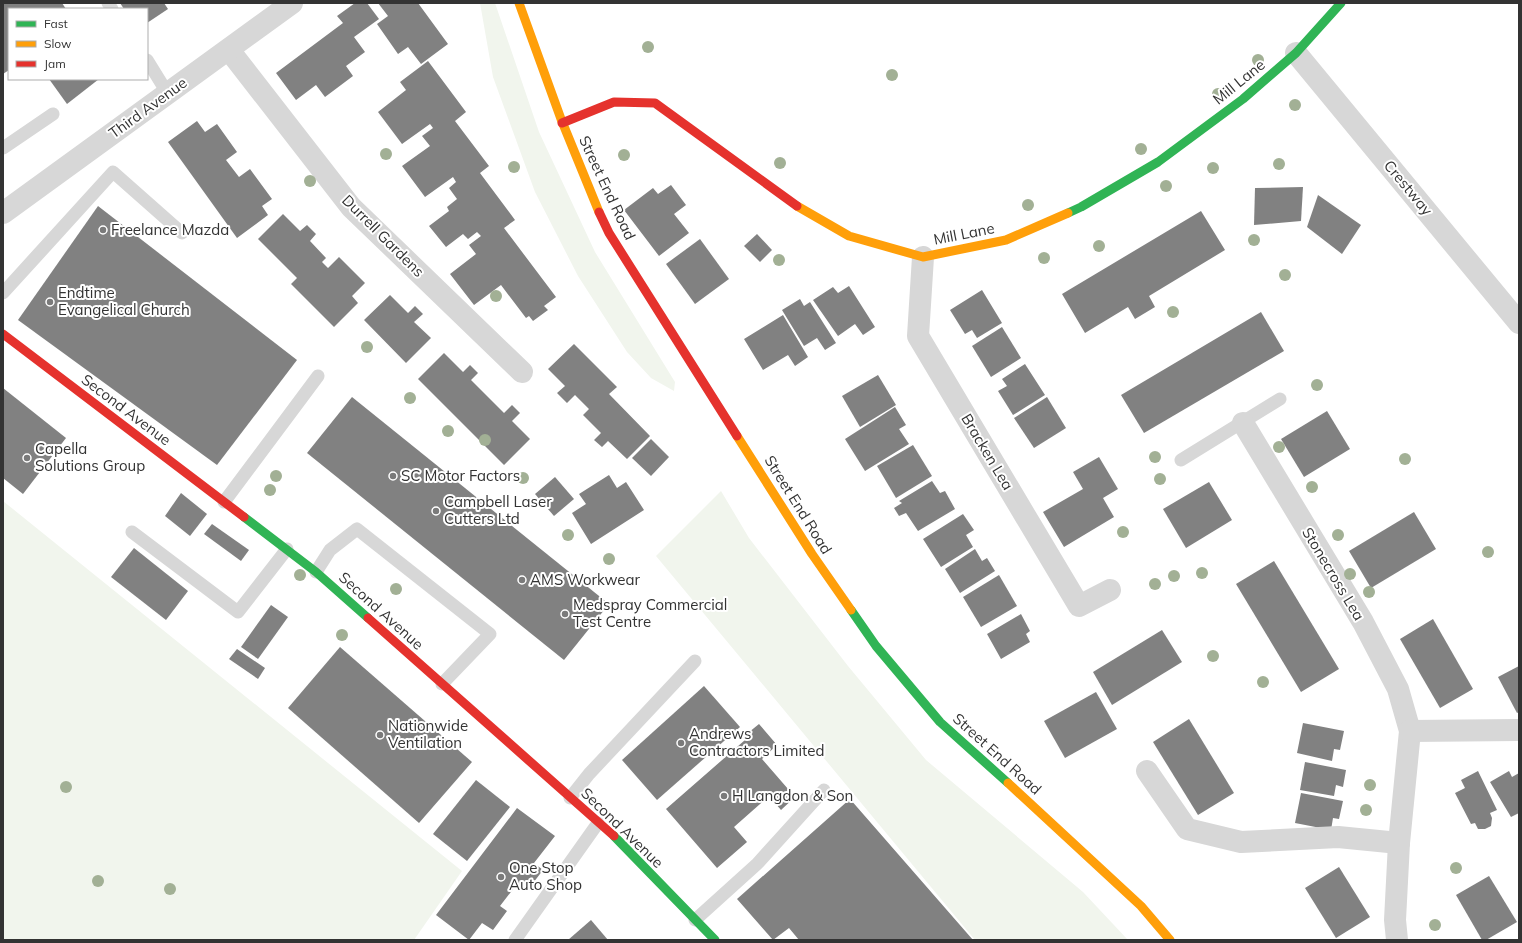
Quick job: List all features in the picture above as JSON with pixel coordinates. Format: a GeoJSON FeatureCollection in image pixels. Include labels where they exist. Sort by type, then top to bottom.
{"type":"FeatureCollection","features":[{"type":"Feature","properties":{"kind":"street","name":"Third Avenue"},"geometry":{"type":"LineString","coordinates":[[3,213],[292,3]]}},
{"type":"Feature","properties":{"kind":"street","name":"Street End Road"},"geometry":{"type":"LineString","coordinates":[[519,3],[562,123],[588,187],[609,233],[812,554],[876,646],[940,722],[1047,818],[1141,906],[1170,940]]}},
{"type":"Feature","properties":{"kind":"street","name":"Mill Lane"},"geometry":{"type":"LineString","coordinates":[[562,123],[614,102],[656,103],[802,209],[849,236],[923,257],[1006,240],[1081,207],[1158,162],[1243,99],[1296,53],[1341,3]]}},
{"type":"Feature","properties":{"kind":"street","name":"Durrell Gardens"},"geometry":{"type":"LineString","coordinates":[[229,50],[351,207],[522,372]]}},
{"type":"Feature","properties":{"kind":"street","name":"Crestway"},"geometry":{"type":"LineString","coordinates":[[1296,53],[1519,323]]}},
{"type":"Feature","properties":{"kind":"street","name":"Bracken Lea"},"geometry":{"type":"LineString","coordinates":[[923,257],[918,336],[1079,606],[1110,590]]}},
{"type":"Feature","properties":{"kind":"street","name":"Second Avenue"},"geometry":{"type":"LineString","coordinates":[[3,334],[316,572],[613,836],[715,940]]}},
{"type":"Feature","properties":{"kind":"street","name":"Stonecross Lea"},"geometry":{"type":"LineString","coordinates":[[1242,423],[1363,622],[1398,689],[1410,731],[1399,843],[1395,920],[1397,940]]}},
{"type":"Feature","properties":{"kind":"street"},"geometry":{"type":"LineString","coordinates":[[1410,731],[1519,730]]}},
{"type":"Feature","properties":{"kind":"street"},"geometry":{"type":"LineString","coordinates":[[1147,771],[1187,829],[1242,842],[1338,837],[1399,843]]}},
{"type":"Feature","properties":{"kind":"lane"},"geometry":{"type":"LineString","coordinates":[[148,62],[168,94]]}},
{"type":"Feature","properties":{"kind":"lane"},"geometry":{"type":"LineString","coordinates":[[3,148],[53,114]]}},
{"type":"Feature","properties":{"kind":"lane"},"geometry":{"type":"LineString","coordinates":[[3,293],[113,172],[182,233]]}},
{"type":"Feature","properties":{"kind":"lane"},"geometry":{"type":"LineString","coordinates":[[224,502],[318,376]]}},
{"type":"Feature","properties":{"kind":"lane"},"geometry":{"type":"LineString","coordinates":[[1181,460],[1280,399]]}},
{"type":"Feature","properties":{"kind":"lane"},"geometry":{"type":"LineString","coordinates":[[316,572],[330,550],[357,529],[490,634],[442,684]]}},
{"type":"Feature","properties":{"kind":"lane"},"geometry":{"type":"LineString","coordinates":[[132,532],[238,612],[287,549]]}},
{"type":"Feature","properties":{"kind":"lane"},"geometry":{"type":"LineString","coordinates":[[570,798],[589,774],[695,661]]}},
{"type":"Feature","properties":{"kind":"lane"},"geometry":{"type":"LineString","coordinates":[[696,920],[757,864],[824,790]]}},
{"type":"Feature","properties":{"kind":"lane"},"geometry":{"type":"LineString","coordinates":[[515,940],[598,823]]}},
{"type":"Feature","properties":{"kind":"shaded area"},"geometry":{"type":"Polygon","coordinates":[[[480,3],[495,3],[539,132],[595,252],[675,382],[674,391],[651,378],[627,352],[578,276],[535,192],[493,77],[480,3]]]}},
{"type":"Feature","properties":{"kind":"shaded area"},"geometry":{"type":"Polygon","coordinates":[[[721,491],[749,538],[848,666],[926,760],[1083,892],[1128,940],[975,940],[656,556],[721,491]]]}},
{"type":"Feature","properties":{"kind":"shaded area"},"geometry":{"type":"Polygon","coordinates":[[[3,501],[462,871],[414,940],[3,940],[3,501]]]}},
{"type":"Feature","properties":{"kind":"building"},"geometry":{"type":"Polygon","coordinates":[[[3,3],[62,3],[65,8],[8,8],[8,71],[3,74],[3,3]]]}},
{"type":"Feature","properties":{"kind":"building"},"geometry":{"type":"Polygon","coordinates":[[[120,3],[164,3],[168,9],[148,22],[148,8],[123,8],[120,3]]]}},
{"type":"Feature","properties":{"kind":"building"},"geometry":{"type":"Polygon","coordinates":[[[355,3],[367,3],[379,19],[354,37],[365,52],[346,66],[353,76],[325,97],[316,85],[296,100],[276,73],[343,23],[337,16],[355,3]]]}},
{"type":"Feature","properties":{"kind":"building"},"geometry":{"type":"Polygon","coordinates":[[[378,3],[418,3],[448,44],[421,64],[408,47],[398,54],[377,24],[388,16],[378,3]]]}},
{"type":"Feature","properties":{"kind":"building"},"geometry":{"type":"Polygon","coordinates":[[[428,61],[466,112],[455,121],[489,166],[480,173],[515,220],[504,228],[556,297],[544,306],[548,310],[533,321],[529,316],[526,318],[501,285],[474,305],[450,274],[476,254],[469,245],[481,236],[477,232],[468,239],[463,234],[446,247],[429,226],[449,211],[447,207],[457,199],[449,188],[456,182],[453,177],[425,197],[402,166],[430,146],[422,136],[433,128],[430,124],[402,144],[378,112],[406,90],[400,82],[428,61]]]}},
{"type":"Feature","properties":{"kind":"building"},"geometry":{"type":"Polygon","coordinates":[[[50,80],[98,80],[67,104],[50,80]]]}},
{"type":"Feature","properties":{"kind":"building"},"geometry":{"type":"Polygon","coordinates":[[[197,121],[205,132],[217,124],[237,152],[226,160],[239,177],[250,169],[272,199],[262,206],[268,215],[237,238],[168,142],[197,121]]]}},
{"type":"Feature","properties":{"kind":"building"},"geometry":{"type":"Polygon","coordinates":[[[671,185],[686,205],[674,214],[689,233],[659,256],[624,210],[653,188],[658,194],[671,185]]]}},
{"type":"Feature","properties":{"kind":"building"},"geometry":{"type":"Polygon","coordinates":[[[1303,187],[1301,221],[1254,225],[1255,188],[1303,187]]]}},
{"type":"Feature","properties":{"kind":"building"},"geometry":{"type":"Polygon","coordinates":[[[1318,195],[1361,225],[1342,254],[1307,227],[1318,195]]]}},
{"type":"Feature","properties":{"kind":"building"},"geometry":{"type":"Polygon","coordinates":[[[98,206],[297,360],[217,465],[18,320],[98,206]]]}},
{"type":"Feature","properties":{"kind":"building"},"geometry":{"type":"Polygon","coordinates":[[[1201,211],[1225,250],[1149,296],[1155,307],[1135,319],[1128,307],[1085,333],[1062,294],[1201,211]]]}},
{"type":"Feature","properties":{"kind":"building"},"geometry":{"type":"Polygon","coordinates":[[[283,214],[300,231],[307,225],[316,234],[310,241],[326,258],[322,262],[328,268],[339,257],[365,283],[352,296],[358,303],[334,327],[291,284],[297,278],[258,239],[283,214]]]}},
{"type":"Feature","properties":{"kind":"building"},"geometry":{"type":"Polygon","coordinates":[[[757,234],[772,250],[760,262],[744,246],[757,234]]]}},
{"type":"Feature","properties":{"kind":"building"},"geometry":{"type":"Polygon","coordinates":[[[700,239],[729,279],[695,304],[666,264],[700,239]]]}},
{"type":"Feature","properties":{"kind":"building"},"geometry":{"type":"Polygon","coordinates":[[[849,286],[875,327],[863,335],[855,324],[838,336],[813,300],[833,287],[838,293],[849,286]]]}},
{"type":"Feature","properties":{"kind":"building"},"geometry":{"type":"Polygon","coordinates":[[[982,290],[1002,323],[977,338],[972,330],[965,334],[950,310],[982,290]]]}},
{"type":"Feature","properties":{"kind":"building"},"geometry":{"type":"Polygon","coordinates":[[[390,295],[408,313],[415,306],[423,314],[414,322],[431,338],[406,363],[364,320],[390,295]]]}},
{"type":"Feature","properties":{"kind":"building"},"geometry":{"type":"Polygon","coordinates":[[[800,299],[804,306],[810,302],[836,343],[825,350],[817,338],[804,346],[782,310],[800,299]]]}},
{"type":"Feature","properties":{"kind":"building"},"geometry":{"type":"Polygon","coordinates":[[[1261,312],[1284,351],[1144,433],[1121,395],[1261,312]]]}},
{"type":"Feature","properties":{"kind":"building"},"geometry":{"type":"Polygon","coordinates":[[[783,315],[808,357],[795,366],[788,355],[763,370],[744,339],[783,315]]]}},
{"type":"Feature","properties":{"kind":"building"},"geometry":{"type":"Polygon","coordinates":[[[1002,327],[1021,358],[991,377],[972,346],[1002,327]]]}},
{"type":"Feature","properties":{"kind":"building"},"geometry":{"type":"Polygon","coordinates":[[[574,344],[617,387],[609,394],[650,436],[627,459],[608,441],[602,447],[594,440],[601,433],[583,415],[589,409],[575,395],[567,403],[557,393],[565,386],[548,369],[574,344]]]}},
{"type":"Feature","properties":{"kind":"building"},"geometry":{"type":"Polygon","coordinates":[[[444,353],[463,372],[470,365],[478,373],[471,380],[504,413],[512,405],[520,413],[512,421],[530,439],[504,465],[418,379],[444,353]]]}},
{"type":"Feature","properties":{"kind":"building"},"geometry":{"type":"Polygon","coordinates":[[[1025,364],[1045,395],[1013,415],[998,391],[1007,386],[1002,379],[1025,364]]]}},
{"type":"Feature","properties":{"kind":"building"},"geometry":{"type":"Polygon","coordinates":[[[878,375],[896,405],[860,427],[842,396],[878,375]]]}},
{"type":"Feature","properties":{"kind":"building","name":"Capella Solutions Group"},"geometry":{"type":"Polygon","coordinates":[[[3,388],[66,438],[23,494],[3,478],[3,388]]]}},
{"type":"Feature","properties":{"kind":"building"},"geometry":{"type":"Polygon","coordinates":[[[352,397],[609,604],[564,660],[307,453],[352,397]]]}},
{"type":"Feature","properties":{"kind":"building"},"geometry":{"type":"Polygon","coordinates":[[[1047,397],[1066,428],[1034,448],[1014,418],[1047,397]]]}},
{"type":"Feature","properties":{"kind":"building"},"geometry":{"type":"Polygon","coordinates":[[[895,407],[906,425],[899,429],[909,444],[865,471],[845,439],[895,407]]]}},
{"type":"Feature","properties":{"kind":"building"},"geometry":{"type":"Polygon","coordinates":[[[1327,411],[1350,449],[1304,477],[1281,439],[1327,411]]]}},
{"type":"Feature","properties":{"kind":"building"},"geometry":{"type":"Polygon","coordinates":[[[651,439],[669,457],[651,476],[632,458],[651,439]]]}},
{"type":"Feature","properties":{"kind":"building"},"geometry":{"type":"Polygon","coordinates":[[[913,445],[932,476],[896,498],[877,466],[913,445]]]}},
{"type":"Feature","properties":{"kind":"building"},"geometry":{"type":"Polygon","coordinates":[[[1099,457],[1118,489],[1103,498],[1114,517],[1064,547],[1043,512],[1083,489],[1073,472],[1099,457]]]}},
{"type":"Feature","properties":{"kind":"building"},"geometry":{"type":"Polygon","coordinates":[[[609,475],[617,488],[626,482],[644,510],[591,544],[572,513],[586,504],[579,494],[609,475]]]}},
{"type":"Feature","properties":{"kind":"building"},"geometry":{"type":"Polygon","coordinates":[[[555,477],[574,499],[554,516],[535,494],[555,477]]]}},
{"type":"Feature","properties":{"kind":"building"},"geometry":{"type":"Polygon","coordinates":[[[932,481],[940,493],[945,491],[955,509],[918,531],[906,513],[899,516],[894,508],[902,503],[899,501],[932,481]]]}},
{"type":"Feature","properties":{"kind":"building"},"geometry":{"type":"Polygon","coordinates":[[[1209,482],[1232,520],[1186,548],[1163,509],[1209,482]]]}},
{"type":"Feature","properties":{"kind":"building"},"geometry":{"type":"Polygon","coordinates":[[[181,493],[207,514],[190,536],[165,516],[181,493]]]}},
{"type":"Feature","properties":{"kind":"building"},"geometry":{"type":"Polygon","coordinates":[[[1414,512],[1436,549],[1371,588],[1349,551],[1414,512]]]}},
{"type":"Feature","properties":{"kind":"building"},"geometry":{"type":"Polygon","coordinates":[[[963,514],[974,530],[966,535],[973,547],[941,567],[923,539],[963,514]]]}},
{"type":"Feature","properties":{"kind":"building"},"geometry":{"type":"Polygon","coordinates":[[[212,524],[249,550],[241,561],[204,534],[212,524]]]}},
{"type":"Feature","properties":{"kind":"building"},"geometry":{"type":"Polygon","coordinates":[[[134,548],[188,591],[166,620],[111,577],[134,548]]]}},
{"type":"Feature","properties":{"kind":"building"},"geometry":{"type":"Polygon","coordinates":[[[975,549],[982,561],[987,558],[995,571],[960,593],[945,569],[975,549]]]}},
{"type":"Feature","properties":{"kind":"building"},"geometry":{"type":"Polygon","coordinates":[[[1274,561],[1339,669],[1301,692],[1236,584],[1274,561]]]}},
{"type":"Feature","properties":{"kind":"building"},"geometry":{"type":"Polygon","coordinates":[[[999,575],[1017,606],[981,627],[963,597],[999,575]]]}},
{"type":"Feature","properties":{"kind":"building"},"geometry":{"type":"Polygon","coordinates":[[[271,605],[288,617],[258,659],[241,647],[271,605]]]}},
{"type":"Feature","properties":{"kind":"building"},"geometry":{"type":"Polygon","coordinates":[[[1021,614],[1030,631],[1026,634],[1030,642],[1001,659],[987,634],[1021,614]]]}},
{"type":"Feature","properties":{"kind":"building"},"geometry":{"type":"Polygon","coordinates":[[[1433,619],[1473,689],[1440,708],[1400,639],[1433,619]]]}},
{"type":"Feature","properties":{"kind":"building"},"geometry":{"type":"Polygon","coordinates":[[[1162,630],[1182,662],[1112,705],[1093,672],[1162,630]]]}},
{"type":"Feature","properties":{"kind":"building","name":"Nationwide Ventilation"},"geometry":{"type":"Polygon","coordinates":[[[340,647],[472,762],[419,823],[288,708],[340,647]]]}},
{"type":"Feature","properties":{"kind":"building"},"geometry":{"type":"Polygon","coordinates":[[[237,649],[265,668],[258,679],[229,659],[237,649]]]}},
{"type":"Feature","properties":{"kind":"building"},"geometry":{"type":"Polygon","coordinates":[[[1519,666],[1519,712],[1517,713],[1498,677],[1519,666]]]}},
{"type":"Feature","properties":{"kind":"building","name":"Andrews Contractors Limited"},"geometry":{"type":"Polygon","coordinates":[[[704,686],[740,727],[657,800],[622,760],[704,686]]]}},
{"type":"Feature","properties":{"kind":"building"},"geometry":{"type":"Polygon","coordinates":[[[1096,692],[1117,729],[1065,758],[1044,721],[1096,692]]]}},
{"type":"Feature","properties":{"kind":"building"},"geometry":{"type":"Polygon","coordinates":[[[1189,719],[1234,793],[1198,815],[1153,742],[1189,719]]]}},
{"type":"Feature","properties":{"kind":"building"},"geometry":{"type":"Polygon","coordinates":[[[1303,723],[1344,731],[1340,750],[1334,749],[1332,761],[1297,753],[1303,723]]]}},
{"type":"Feature","properties":{"kind":"building","name":"H Langdon & Son"},"geometry":{"type":"Polygon","coordinates":[[[759,724],[777,745],[762,759],[795,797],[781,810],[769,796],[734,827],[747,842],[717,868],[666,809],[745,740],[743,737],[759,724]]]}},
{"type":"Feature","properties":{"kind":"building"},"geometry":{"type":"Polygon","coordinates":[[[1305,762],[1346,770],[1343,787],[1336,785],[1334,796],[1300,790],[1305,762]]]}},
{"type":"Feature","properties":{"kind":"building"},"geometry":{"type":"Polygon","coordinates":[[[1478,771],[1497,810],[1490,813],[1492,818],[1491,826],[1485,829],[1478,829],[1475,823],[1471,824],[1455,793],[1465,788],[1461,780],[1478,771]]]}},
{"type":"Feature","properties":{"kind":"building"},"geometry":{"type":"Polygon","coordinates":[[[1509,771],[1512,777],[1519,773],[1519,813],[1511,817],[1490,782],[1509,771]]]}},
{"type":"Feature","properties":{"kind":"building"},"geometry":{"type":"Polygon","coordinates":[[[476,780],[510,807],[467,861],[433,834],[476,780]]]}},
{"type":"Feature","properties":{"kind":"building"},"geometry":{"type":"Polygon","coordinates":[[[1301,793],[1343,801],[1339,819],[1333,818],[1331,830],[1295,823],[1301,793]]]}},
{"type":"Feature","properties":{"kind":"building"},"geometry":{"type":"Polygon","coordinates":[[[850,799],[973,940],[799,940],[789,928],[773,940],[737,899],[850,799]]]}},
{"type":"Feature","properties":{"kind":"building","name":"One Stop Auto Shop"},"geometry":{"type":"Polygon","coordinates":[[[517,808],[555,836],[534,863],[543,870],[527,891],[517,884],[500,906],[507,911],[493,930],[482,923],[469,940],[436,915],[517,808]]]}},
{"type":"Feature","properties":{"kind":"building"},"geometry":{"type":"Polygon","coordinates":[[[1339,867],[1370,917],[1336,938],[1305,888],[1339,867]]]}},
{"type":"Feature","properties":{"kind":"building"},"geometry":{"type":"Polygon","coordinates":[[[1489,876],[1517,922],[1486,940],[1482,940],[1456,895],[1489,876]]]}},
{"type":"Feature","properties":{"kind":"building"},"geometry":{"type":"Polygon","coordinates":[[[591,920],[608,940],[568,940],[591,920]]]}},
{"type":"Feature","properties":{"kind":"traffic: fast"},"geometry":{"type":"LineString","coordinates":[[1068,213],[1158,162],[1243,99],[1296,53],[1341,3]]}},
{"type":"Feature","properties":{"kind":"traffic: fast"},"geometry":{"type":"LineString","coordinates":[[244,517],[316,572],[368,618]]}},
{"type":"Feature","properties":{"kind":"traffic: fast"},"geometry":{"type":"LineString","coordinates":[[851,610],[876,646],[940,722],[1008,783]]}},
{"type":"Feature","properties":{"kind":"traffic: fast"},"geometry":{"type":"LineString","coordinates":[[614,836],[715,940]]}},
{"type":"Feature","properties":{"kind":"traffic: slow"},"geometry":{"type":"LineString","coordinates":[[519,3],[561,119],[599,212]]}},
{"type":"Feature","properties":{"kind":"traffic: slow"},"geometry":{"type":"LineString","coordinates":[[797,206],[849,236],[923,257],[1006,240],[1068,213]]}},
{"type":"Feature","properties":{"kind":"traffic: slow"},"geometry":{"type":"LineString","coordinates":[[737,436],[812,554],[851,610]]}},
{"type":"Feature","properties":{"kind":"traffic: slow"},"geometry":{"type":"LineString","coordinates":[[1008,783],[1141,906],[1170,940]]}},
{"type":"Feature","properties":{"kind":"traffic: jam"},"geometry":{"type":"LineString","coordinates":[[562,123],[614,102],[655,103],[797,206]]}},
{"type":"Feature","properties":{"kind":"traffic: jam"},"geometry":{"type":"LineString","coordinates":[[599,212],[609,233],[737,436]]}},
{"type":"Feature","properties":{"kind":"traffic: jam"},"geometry":{"type":"LineString","coordinates":[[3,334],[244,517]]}},
{"type":"Feature","properties":{"kind":"traffic: jam"},"geometry":{"type":"LineString","coordinates":[[368,618],[614,836]]}},
{"type":"Feature","properties":{"kind":"place","name":"Freelance Mazda"},"geometry":{"type":"Point","coordinates":[103,230]}},
{"type":"Feature","properties":{"kind":"place","name":"Endtime Evangelical Church"},"geometry":{"type":"Point","coordinates":[50,302]}},
{"type":"Feature","properties":{"kind":"place","name":"Capella Solutions Group"},"geometry":{"type":"Point","coordinates":[27,458]}},
{"type":"Feature","properties":{"kind":"place","name":"SC Motor Factors"},"geometry":{"type":"Point","coordinates":[393,476]}},
{"type":"Feature","properties":{"kind":"place","name":"Campbell Laser Cutters Ltd"},"geometry":{"type":"Point","coordinates":[436,511]}},
{"type":"Feature","properties":{"kind":"place","name":"AMS Workwear"},"geometry":{"type":"Point","coordinates":[522,580]}},
{"type":"Feature","properties":{"kind":"place","name":"Medspray Commercial Test Centre"},"geometry":{"type":"Point","coordinates":[565,614]}},
{"type":"Feature","properties":{"kind":"place","name":"Nationwide Ventilation"},"geometry":{"type":"Point","coordinates":[380,735]}},
{"type":"Feature","properties":{"kind":"place","name":"Andrews Contractors Limited"},"geometry":{"type":"Point","coordinates":[681,743]}},
{"type":"Feature","properties":{"kind":"place","name":"H Langdon & Son"},"geometry":{"type":"Point","coordinates":[724,796]}},
{"type":"Feature","properties":{"kind":"place","name":"One Stop Auto Shop"},"geometry":{"type":"Point","coordinates":[501,877]}}]}
